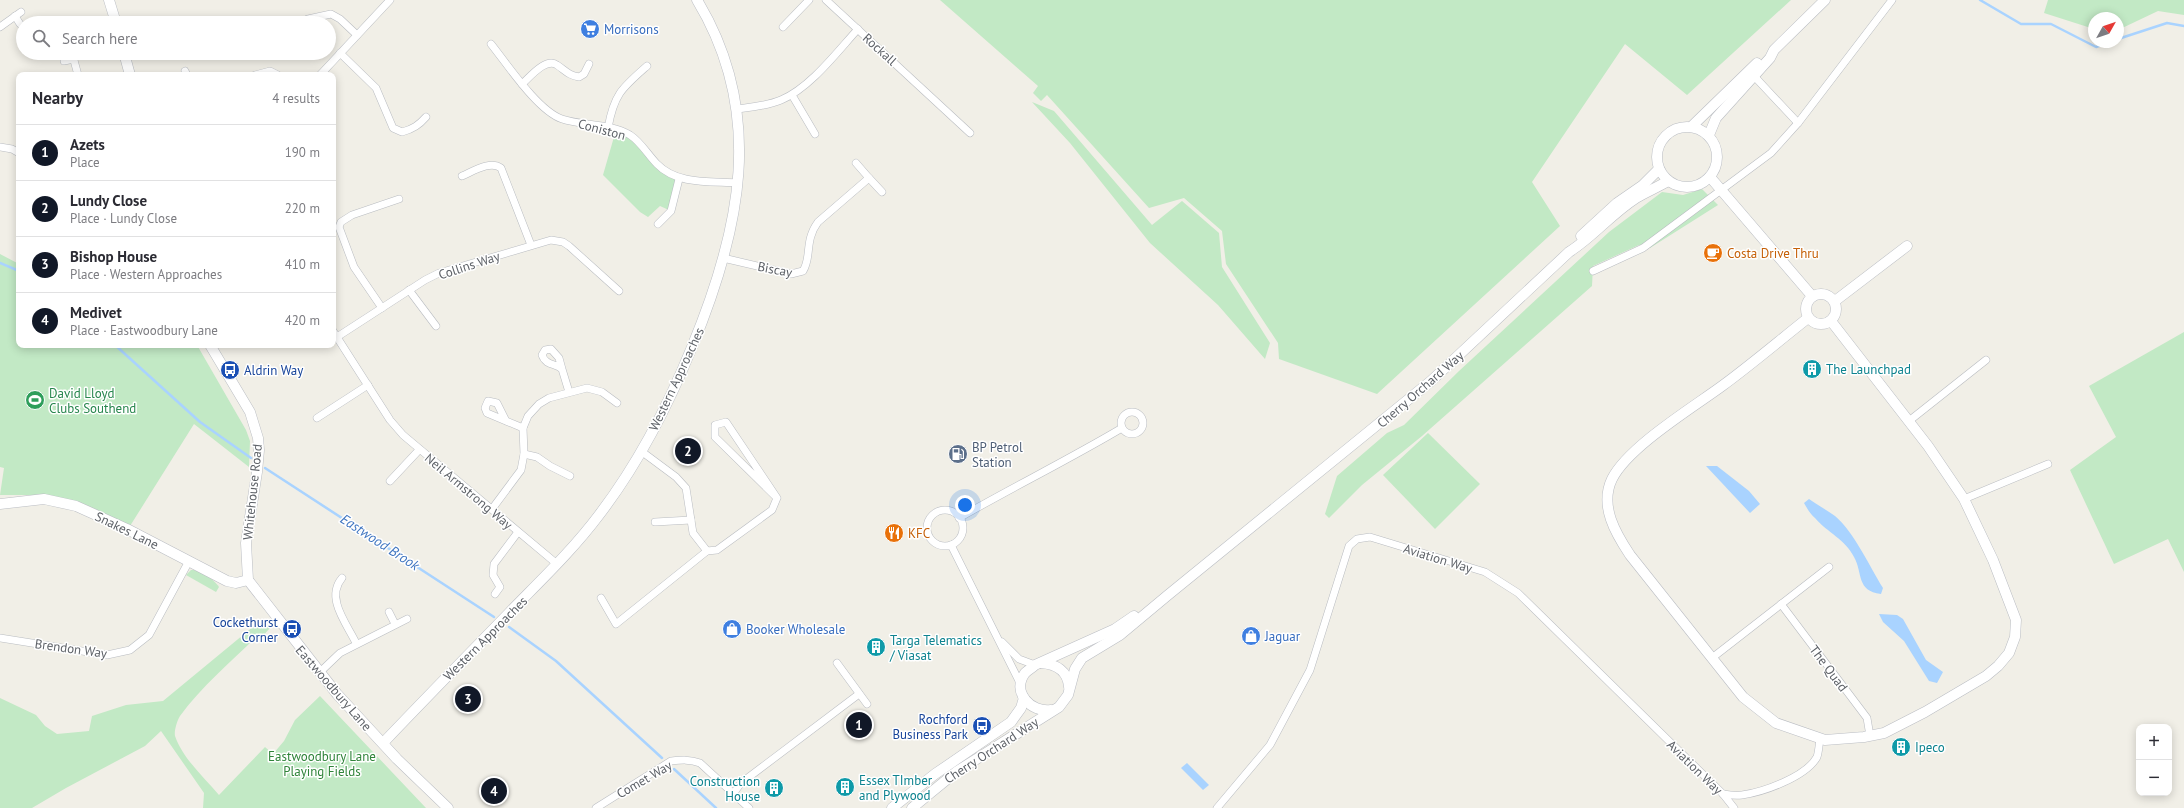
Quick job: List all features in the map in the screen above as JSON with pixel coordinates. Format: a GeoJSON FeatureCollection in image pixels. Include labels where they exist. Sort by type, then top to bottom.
{"type":"FeatureCollection","features":[{"type":"Feature","properties":{"kind":"street"},"geometry":{"type":"LineString","coordinates":[[109,0],[114,16]]}},
{"type":"Feature","properties":{"kind":"street"},"geometry":{"type":"LineString","coordinates":[[336,57],[390,0]]}},
{"type":"Feature","properties":{"kind":"street","name":"Western Approaches"},"geometry":{"type":"LineString","coordinates":[[383,743],[557,564],[599,514],[641,451],[665,408],[680,376],[703,321],[723,258],[734,213],[738,183],[739,139],[736,109],[723,51],[697,0]]}},
{"type":"Feature","properties":{"kind":"street"},"geometry":{"type":"LineString","coordinates":[[783,27],[809,0]]}},
{"type":"Feature","properties":{"kind":"street"},"geometry":{"type":"LineString","coordinates":[[826,0],[858,29]]}},
{"type":"Feature","properties":{"kind":"street"},"geometry":{"type":"LineString","coordinates":[[1709,135],[1716,118],[1754,76],[1774,50],[1825,0]]}},
{"type":"Feature","properties":{"kind":"street"},"geometry":{"type":"LineString","coordinates":[[1593,271],[1643,248],[1770,153],[1798,123],[1892,0]]}},
{"type":"Feature","properties":{"kind":"street"},"geometry":{"type":"LineString","coordinates":[[0,27],[18,14],[18,16]]}},
{"type":"Feature","properties":{"kind":"street"},"geometry":{"type":"LineString","coordinates":[[322,16],[331,14],[335,16]]}},
{"type":"Feature","properties":{"kind":"street"},"geometry":{"type":"LineString","coordinates":[[336,17],[356,35]]}},
{"type":"Feature","properties":{"kind":"street","name":"Rockall"},"geometry":{"type":"LineString","coordinates":[[736,109],[773,103],[792,95],[810,80],[858,29],[970,133]]}},
{"type":"Feature","properties":{"kind":"street","name":"Coniston"},"geometry":{"type":"LineString","coordinates":[[491,44],[522,84],[544,107],[561,119],[608,128],[630,136],[663,171],[679,179],[738,183]]}},
{"type":"Feature","properties":{"kind":"street"},"geometry":{"type":"LineString","coordinates":[[1691,126],[1709,135],[1715,144],[1718,153],[1717,164],[1710,177],[1698,186],[1688,188],[1678,186],[1668,181],[1659,169],[1657,155],[1659,145],[1672,130],[1691,126],[1766,54],[1774,50]]}},
{"type":"Feature","properties":{"kind":"street"},"geometry":{"type":"LineString","coordinates":[[340,53],[376,88],[393,128],[402,132],[412,129],[426,116]]}},
{"type":"Feature","properties":{"kind":"street"},"geometry":{"type":"LineString","coordinates":[[74,60],[77,72]]}},
{"type":"Feature","properties":{"kind":"street"},"geometry":{"type":"LineString","coordinates":[[126,60],[129,72]]}},
{"type":"Feature","properties":{"kind":"street"},"geometry":{"type":"LineString","coordinates":[[323,72],[334,60]]}},
{"type":"Feature","properties":{"kind":"street"},"geometry":{"type":"LineString","coordinates":[[522,84],[546,64],[551,62],[556,64],[566,74],[579,76],[584,74],[589,64]]}},
{"type":"Feature","properties":{"kind":"street"},"geometry":{"type":"LineString","coordinates":[[608,128],[617,96],[627,84],[647,66]]}},
{"type":"Feature","properties":{"kind":"street"},"geometry":{"type":"LineString","coordinates":[[1754,76],[1798,123]]}},
{"type":"Feature","properties":{"kind":"street"},"geometry":{"type":"LineString","coordinates":[[792,95],[815,134]]}},
{"type":"Feature","properties":{"kind":"street"},"geometry":{"type":"LineString","coordinates":[[0,147],[16,151]]}},
{"type":"Feature","properties":{"kind":"street"},"geometry":{"type":"LineString","coordinates":[[856,162],[882,192]]}},
{"type":"Feature","properties":{"kind":"street"},"geometry":{"type":"LineString","coordinates":[[462,176],[489,165],[494,165],[501,168],[531,245]]}},
{"type":"Feature","properties":{"kind":"street"},"geometry":{"type":"LineString","coordinates":[[1568,252],[1576,241],[1594,223],[1617,203],[1643,185],[1659,169]]}},
{"type":"Feature","properties":{"kind":"street"},"geometry":{"type":"LineString","coordinates":[[1710,177],[1812,296]]}},
{"type":"Feature","properties":{"kind":"street","name":"Biscay"},"geometry":{"type":"LineString","coordinates":[[723,258],[783,273],[799,274],[806,265],[809,238],[818,222],[870,178]]}},
{"type":"Feature","properties":{"kind":"street"},"geometry":{"type":"LineString","coordinates":[[658,224],[671,211],[679,179]]}},
{"type":"Feature","properties":{"kind":"street","name":"Cherry Orchard Way"},"geometry":{"type":"LineString","coordinates":[[912,808],[956,772],[1064,702],[1075,669],[1082,658],[1120,635],[1168,594],[1431,381],[1568,252],[1580,245],[1636,198],[1668,181]]}},
{"type":"Feature","properties":{"kind":"street"},"geometry":{"type":"LineString","coordinates":[[382,308],[354,267],[339,227],[341,222],[352,215],[399,199]]}},
{"type":"Feature","properties":{"kind":"street","name":"Collins Way"},"geometry":{"type":"LineString","coordinates":[[336,333],[440,273],[551,240],[563,242],[619,291]]}},
{"type":"Feature","properties":{"kind":"street"},"geometry":{"type":"LineString","coordinates":[[1835,301],[1907,246]]}},
{"type":"Feature","properties":{"kind":"street"},"geometry":{"type":"LineString","coordinates":[[409,290],[436,326]]}},
{"type":"Feature","properties":{"kind":"street"},"geometry":{"type":"LineString","coordinates":[[1822,293],[1827,294],[1835,301],[1836,312],[1831,321],[1817,324],[1808,318],[1806,305],[1812,296],[1822,293]]}},
{"type":"Feature","properties":{"kind":"street"},"geometry":{"type":"LineString","coordinates":[[1808,318],[1724,385],[1636,450],[1618,469],[1611,480],[1608,507],[1610,519],[1617,536],[1743,697],[1761,713],[1776,723],[1820,739],[1842,740],[1884,733],[1914,718],[1986,676],[1998,666],[2009,652],[2015,637],[2016,620],[2013,608],[1994,560],[1964,499],[1928,446],[1831,321]]}},
{"type":"Feature","properties":{"kind":"street","name":"Neil Armstrong Way"},"geometry":{"type":"LineString","coordinates":[[336,336],[396,428],[419,450],[557,564]]}},
{"type":"Feature","properties":{"kind":"street","name":"Whitehouse Road"},"geometry":{"type":"LineString","coordinates":[[212,348],[250,412],[258,438],[258,464],[246,543],[248,580]]}},
{"type":"Feature","properties":{"kind":"street"},"geometry":{"type":"LineString","coordinates":[[1909,421],[1986,360]]}},
{"type":"Feature","properties":{"kind":"street"},"geometry":{"type":"LineString","coordinates":[[562,369],[569,392]]}},
{"type":"Feature","properties":{"kind":"street"},"geometry":{"type":"LineString","coordinates":[[317,418],[368,385]]}},
{"type":"Feature","properties":{"kind":"street"},"geometry":{"type":"LineString","coordinates":[[492,509],[519,475],[524,463],[523,428],[528,416],[539,404],[549,398],[569,392],[593,388],[602,392],[617,403]]}},
{"type":"Feature","properties":{"kind":"street"},"geometry":{"type":"LineString","coordinates":[[506,421],[523,428]]}},
{"type":"Feature","properties":{"kind":"street"},"geometry":{"type":"LineString","coordinates":[[726,422],[777,498],[715,437],[715,425],[726,422]]}},
{"type":"Feature","properties":{"kind":"street"},"geometry":{"type":"LineString","coordinates":[[959,518],[1005,492],[1065,462],[1122,428]]}},
{"type":"Feature","properties":{"kind":"street","name":"Neil Armstrong Way"},"geometry":{"type":"LineString","coordinates":[[390,481],[419,450]]}},
{"type":"Feature","properties":{"kind":"street"},"geometry":{"type":"LineString","coordinates":[[641,451],[682,482],[688,494],[693,533],[706,551]]}},
{"type":"Feature","properties":{"kind":"street"},"geometry":{"type":"LineString","coordinates":[[524,454],[537,457],[550,466],[570,476]]}},
{"type":"Feature","properties":{"kind":"street"},"geometry":{"type":"LineString","coordinates":[[1964,499],[2048,464]]}},
{"type":"Feature","properties":{"kind":"street"},"geometry":{"type":"LineString","coordinates":[[601,598],[616,624],[706,551],[717,550],[772,510],[777,498]]}},
{"type":"Feature","properties":{"kind":"street","name":"Snakes Lane"},"geometry":{"type":"LineString","coordinates":[[0,504],[44,499],[76,506],[128,529],[227,581],[236,583],[248,580]]}},
{"type":"Feature","properties":{"kind":"street"},"geometry":{"type":"LineString","coordinates":[[942,511],[952,512],[959,518],[962,528],[962,534],[951,545],[946,546],[935,543],[928,535],[927,525],[933,516],[942,511]]}},
{"type":"Feature","properties":{"kind":"street"},"geometry":{"type":"LineString","coordinates":[[655,522],[691,520]]}},
{"type":"Feature","properties":{"kind":"street","name":"Neil Armstrong Way"},"geometry":{"type":"LineString","coordinates":[[495,594],[500,587],[493,575],[494,564],[518,532]]}},
{"type":"Feature","properties":{"kind":"street","name":"Aviation Way"},"geometry":{"type":"LineString","coordinates":[[1217,808],[1270,745],[1310,670],[1348,546],[1357,539],[1370,537],[1485,572],[1518,593],[1723,794],[1734,808]]}},
{"type":"Feature","properties":{"kind":"street"},"geometry":{"type":"LineString","coordinates":[[951,545],[1021,685]]}},
{"type":"Feature","properties":{"kind":"street","name":"Brendon Way"},"geometry":{"type":"LineString","coordinates":[[0,638],[107,655],[130,650],[149,635],[189,561]]}},
{"type":"Feature","properties":{"kind":"street"},"geometry":{"type":"LineString","coordinates":[[1712,658],[1829,567]]}},
{"type":"Feature","properties":{"kind":"street"},"geometry":{"type":"LineString","coordinates":[[342,578],[334,589],[335,600],[356,643]]}},
{"type":"Feature","properties":{"kind":"street","name":"Eastwoodbury Lane"},"geometry":{"type":"LineString","coordinates":[[248,580],[319,673],[383,743],[448,808]]}},
{"type":"Feature","properties":{"kind":"street","name":"Cherry Orchard Way"},"geometry":{"type":"LineString","coordinates":[[1053,710],[1038,710],[1027,704],[1021,685],[1026,672],[1038,664],[1115,629],[1168,594]]}},
{"type":"Feature","properties":{"kind":"street","name":"The Quad"},"geometry":{"type":"LineString","coordinates":[[1781,604],[1867,718],[1870,736]]}},
{"type":"Feature","properties":{"kind":"street"},"geometry":{"type":"LineString","coordinates":[[389,612],[395,624]]}},
{"type":"Feature","properties":{"kind":"street"},"geometry":{"type":"LineString","coordinates":[[319,673],[340,653],[356,643],[407,619]]}},
{"type":"Feature","properties":{"kind":"street"},"geometry":{"type":"LineString","coordinates":[[998,638],[1019,659],[1038,664],[1051,664],[1060,668],[1068,679],[1069,689]]}},
{"type":"Feature","properties":{"kind":"street"},"geometry":{"type":"LineString","coordinates":[[837,663],[867,704]]}},
{"type":"Feature","properties":{"kind":"street"},"geometry":{"type":"LineString","coordinates":[[733,794],[741,783],[859,694]]}},
{"type":"Feature","properties":{"kind":"street","name":"Cherry Orchard Way"},"geometry":{"type":"LineString","coordinates":[[892,808],[935,774],[1011,722],[1021,708],[1024,698]]}},
{"type":"Feature","properties":{"kind":"street"},"geometry":{"type":"LineString","coordinates":[[1723,794],[1740,796],[1783,783],[1800,773],[1812,763],[1817,756],[1820,739]]}},
{"type":"Feature","properties":{"kind":"street","name":"Comet Way"},"geometry":{"type":"LineString","coordinates":[[596,808],[671,761],[694,760],[700,763],[749,808]]}},
{"type":"Feature","properties":{"kind":"street","name":"Eastwoodbury Lane"},"geometry":{"type":"LineString","coordinates":[[428,789],[442,808]]}},
{"type":"Feature","properties":{"kind":"green space"},"geometry":{"type":"Polygon","coordinates":[[[940,0],[1791,0],[1687,95],[1625,44],[1532,182],[1560,226],[1377,394],[1279,359],[1278,343],[1226,264],[1222,231],[1184,198],[1149,208],[1047,95],[1041,101],[1033,93],[1038,86],[940,0]]]}},
{"type":"Feature","properties":{"kind":"green space"},"geometry":{"type":"Polygon","coordinates":[[[2048,0],[2184,0],[2184,15],[2158,11],[2124,27],[2124,12],[2088,12],[2088,27],[2044,13],[2048,0]]]}},
{"type":"Feature","properties":{"kind":"green space"},"geometry":{"type":"Polygon","coordinates":[[[1032,102],[1054,111],[1152,225],[1182,201],[1219,233],[1222,267],[1270,343],[1265,359],[1218,305],[1150,243],[1070,143],[1032,102]]]}},
{"type":"Feature","properties":{"kind":"green space"},"geometry":{"type":"Polygon","coordinates":[[[616,130],[624,132],[657,165],[679,179],[671,211],[660,206],[648,217],[640,212],[603,175],[616,130]]]}},
{"type":"Feature","properties":{"kind":"green space"},"geometry":{"type":"Polygon","coordinates":[[[1702,189],[1718,205],[1650,248],[1639,245],[1593,266],[1592,286],[1422,436],[1362,485],[1329,518],[1325,514],[1337,476],[1387,433],[1404,425],[1459,371],[1609,232],[1662,192],[1683,195],[1702,189]]]}},
{"type":"Feature","properties":{"kind":"green space"},"geometry":{"type":"Polygon","coordinates":[[[0,254],[16,262],[16,348],[199,348],[246,430],[250,441],[249,467],[194,424],[130,526],[37,495],[0,495],[4,468],[0,467],[0,254]]]}},
{"type":"Feature","properties":{"kind":"green space"},"geometry":{"type":"Polygon","coordinates":[[[2184,332],[2184,572],[2168,539],[2114,564],[2070,470],[2116,437],[2089,386],[2184,332]]]}},
{"type":"Feature","properties":{"kind":"green space"},"geometry":{"type":"Polygon","coordinates":[[[1428,433],[1480,484],[1435,529],[1383,475],[1428,433]]]}},
{"type":"Feature","properties":{"kind":"green space"},"geometry":{"type":"Polygon","coordinates":[[[191,570],[198,571],[214,581],[219,587],[216,592],[186,575],[191,570]]]}},
{"type":"Feature","properties":{"kind":"green space","name":"Eastwoodbury Lane Playing Fields"},"geometry":{"type":"Polygon","coordinates":[[[261,620],[270,628],[261,638],[256,637],[207,685],[180,716],[175,729],[175,736],[188,760],[219,795],[265,747],[273,754],[284,741],[295,720],[320,696],[426,808],[203,808],[204,793],[161,731],[145,746],[32,808],[0,808],[0,698],[36,715],[45,726],[57,734],[89,731],[92,716],[126,705],[163,701],[261,620]]]}},
{"type":"Feature","properties":{"kind":"water"},"geometry":{"type":"Polygon","coordinates":[[[1706,466],[1717,466],[1749,491],[1760,504],[1750,513],[1706,466]]]}},
{"type":"Feature","properties":{"kind":"water"},"geometry":{"type":"Polygon","coordinates":[[[1809,499],[1835,516],[1849,531],[1883,588],[1881,594],[1873,592],[1864,585],[1854,557],[1846,545],[1812,515],[1804,503],[1809,499]]]}},
{"type":"Feature","properties":{"kind":"water"},"geometry":{"type":"Polygon","coordinates":[[[1879,614],[1897,615],[1903,619],[1926,660],[1943,672],[1937,683],[1929,681],[1904,641],[1883,622],[1879,614]]]}},
{"type":"Feature","properties":{"kind":"water"},"geometry":{"type":"Polygon","coordinates":[[[1187,763],[1209,785],[1203,790],[1181,768],[1187,763]]]}},
{"type":"Feature","properties":{"kind":"waterway"},"geometry":{"type":"LineString","coordinates":[[1980,0],[2021,24],[2051,24],[2088,43]]}},
{"type":"Feature","properties":{"kind":"waterway"},"geometry":{"type":"LineString","coordinates":[[2124,37],[2167,23],[2184,26]]}},
{"type":"Feature","properties":{"kind":"waterway","name":"Eastwood Brook"},"geometry":{"type":"LineString","coordinates":[[0,263],[16,270]]}},
{"type":"Feature","properties":{"kind":"waterway","name":"Eastwood Brook"},"geometry":{"type":"LineString","coordinates":[[118,348],[200,422],[251,458]]}},
{"type":"Feature","properties":{"kind":"waterway","name":"Eastwood Brook"},"geometry":{"type":"LineString","coordinates":[[265,468],[494,617]]}},
{"type":"Feature","properties":{"kind":"waterway","name":"Eastwood Brook"},"geometry":{"type":"LineString","coordinates":[[509,627],[556,661],[662,758]]}},
{"type":"Feature","properties":{"kind":"waterway","name":"Eastwood Brook"},"geometry":{"type":"LineString","coordinates":[[674,769],[716,808]]}},
{"type":"Feature","properties":{"kind":"place","name":"Morrisons"},"geometry":{"type":"Point","coordinates":[590,29]}},
{"type":"Feature","properties":{"kind":"place","name":"Costa Drive Thru"},"geometry":{"type":"Point","coordinates":[1713,253]}},
{"type":"Feature","properties":{"kind":"place","name":"The Launchpad"},"geometry":{"type":"Point","coordinates":[1812,369]}},
{"type":"Feature","properties":{"kind":"place","name":"Aldrin Way"},"geometry":{"type":"Point","coordinates":[230,370]}},
{"type":"Feature","properties":{"kind":"place","name":"David Lloyd Clubs Southend"},"geometry":{"type":"Point","coordinates":[35,400]}},
{"type":"Feature","properties":{"kind":"place","name":"Lundy Close"},"geometry":{"type":"Point","coordinates":[688,451]}},
{"type":"Feature","properties":{"kind":"place","name":"BP Petrol Station"},"geometry":{"type":"Point","coordinates":[958,454]}},
{"type":"Feature","properties":{"kind":"place","name":"KFC"},"geometry":{"type":"Point","coordinates":[894,533]}},
{"type":"Feature","properties":{"kind":"place","name":"Cockethurst Corner"},"geometry":{"type":"Point","coordinates":[292,629]}},
{"type":"Feature","properties":{"kind":"place","name":"Booker Wholesale"},"geometry":{"type":"Point","coordinates":[732,629]}},
{"type":"Feature","properties":{"kind":"place","name":"Jaguar"},"geometry":{"type":"Point","coordinates":[1251,636]}},
{"type":"Feature","properties":{"kind":"place","name":"Targa Telematics / Viasat"},"geometry":{"type":"Point","coordinates":[876,647]}},
{"type":"Feature","properties":{"kind":"place","name":"Bishop House"},"geometry":{"type":"Point","coordinates":[468,699]}},
{"type":"Feature","properties":{"kind":"place","name":"Azets"},"geometry":{"type":"Point","coordinates":[859,725]}},
{"type":"Feature","properties":{"kind":"place","name":"Rochford Business Park"},"geometry":{"type":"Point","coordinates":[982,726]}},
{"type":"Feature","properties":{"kind":"place","name":"Ipeco"},"geometry":{"type":"Point","coordinates":[1901,747]}},
{"type":"Feature","properties":{"kind":"place","name":"Essex TImber and Plywood"},"geometry":{"type":"Point","coordinates":[845,787]}},
{"type":"Feature","properties":{"kind":"place","name":"Construction House"},"geometry":{"type":"Point","coordinates":[774,788]}},
{"type":"Feature","properties":{"kind":"place","name":"Medivet"},"geometry":{"type":"Point","coordinates":[494,791]}}]}
